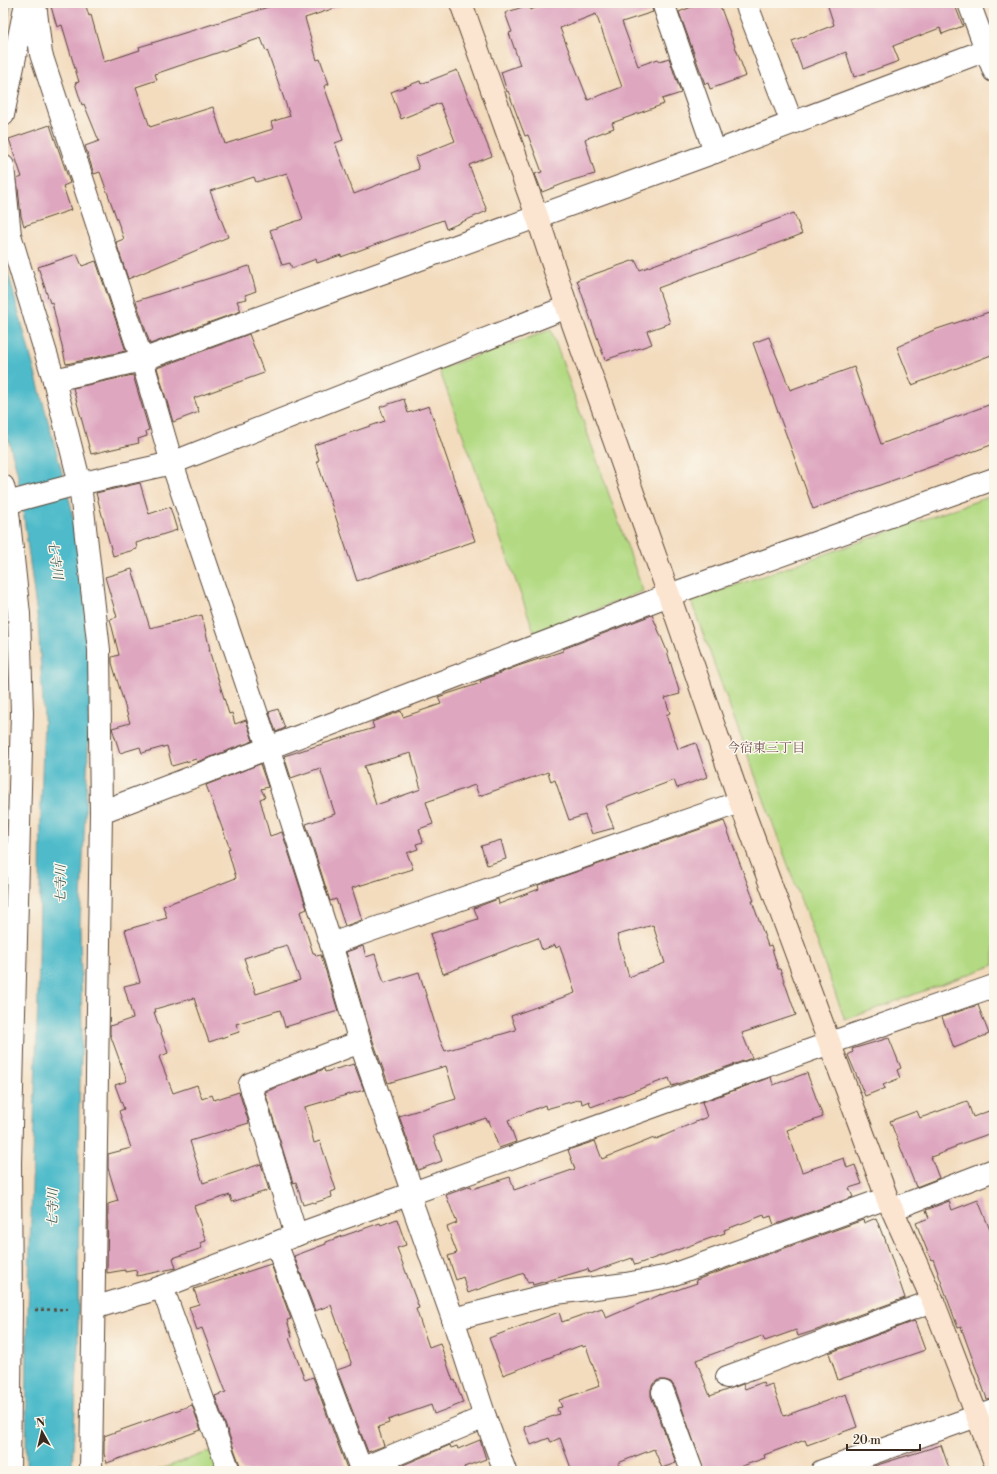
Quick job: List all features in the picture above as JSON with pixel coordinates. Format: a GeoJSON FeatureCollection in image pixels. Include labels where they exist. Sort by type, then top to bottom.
{"type":"FeatureCollection","features":[{"type":"Feature","properties":{"kind":"street"},"geometry":{"type":"LineString","coordinates":[[3,115],[26,3]]}},
{"type":"Feature","properties":{"kind":"street"},"geometry":{"type":"LineString","coordinates":[[35,3],[41,54],[142,360],[172,463],[268,747],[331,944],[360,1042],[485,1417],[505,1471]]}},
{"type":"Feature","properties":{"kind":"street"},"geometry":{"type":"LineString","coordinates":[[461,3],[537,216],[567,307],[669,595],[740,802],[890,1204],[932,1301],[986,1413],[994,1460]]}},
{"type":"Feature","properties":{"kind":"street"},"geometry":{"type":"LineString","coordinates":[[663,3],[715,152]]}},
{"type":"Feature","properties":{"kind":"street"},"geometry":{"type":"LineString","coordinates":[[746,3],[792,123]]}},
{"type":"Feature","properties":{"kind":"street"},"geometry":{"type":"LineString","coordinates":[[969,3],[994,71]]}},
{"type":"Feature","properties":{"kind":"street"},"geometry":{"type":"LineString","coordinates":[[54,380],[142,360],[715,152],[986,50]]}},
{"type":"Feature","properties":{"kind":"street"},"geometry":{"type":"LineString","coordinates":[[3,166],[10,235],[54,380],[75,485],[99,650],[101,812],[91,1471]]}},
{"type":"Feature","properties":{"kind":"street"},"geometry":{"type":"LineString","coordinates":[[9,1471],[11,1312],[7,1163],[22,713],[19,614],[4,497],[75,485],[172,463],[567,307]]}},
{"type":"Feature","properties":{"kind":"street"},"geometry":{"type":"LineString","coordinates":[[101,812],[669,595],[994,479]]}},
{"type":"Feature","properties":{"kind":"street"},"geometry":{"type":"LineString","coordinates":[[331,944],[740,802]]}},
{"type":"Feature","properties":{"kind":"street"},"geometry":{"type":"LineString","coordinates":[[94,1308],[162,1287],[296,1235],[411,1195],[830,1043],[994,986]]}},
{"type":"Feature","properties":{"kind":"street"},"geometry":{"type":"LineString","coordinates":[[296,1235],[250,1084],[360,1042]]}},
{"type":"Feature","properties":{"kind":"street"},"geometry":{"type":"LineString","coordinates":[[453,1319],[556,1293],[626,1284],[669,1276],[994,1170]]}},
{"type":"Feature","properties":{"kind":"street"},"geometry":{"type":"LineString","coordinates":[[276,1243],[361,1469],[485,1417]]}},
{"type":"Feature","properties":{"kind":"street"},"geometry":{"type":"LineString","coordinates":[[162,1287],[229,1471]]}},
{"type":"Feature","properties":{"kind":"street"},"geometry":{"type":"LineString","coordinates":[[727,1377],[932,1301]]}},
{"type":"Feature","properties":{"kind":"street"},"geometry":{"type":"LineString","coordinates":[[663,1392],[692,1471]]}},
{"type":"Feature","properties":{"kind":"street"},"geometry":{"type":"LineString","coordinates":[[822,1471],[986,1413]]}},
{"type":"Feature","properties":{"kind":"path"},"geometry":{"type":"LineString","coordinates":[[11,1312],[94,1308]]}},
{"type":"Feature","properties":{"kind":"green space"},"geometry":{"type":"Polygon","coordinates":[[[551,330],[643,591],[535,634],[439,369],[551,330]]]}},
{"type":"Feature","properties":{"kind":"green space"},"geometry":{"type":"Polygon","coordinates":[[[994,495],[994,965],[845,1020],[691,601],[994,495]]]}},
{"type":"Feature","properties":{"kind":"green space"},"geometry":{"type":"Polygon","coordinates":[[[211,1451],[219,1471],[155,1471],[211,1451]]]}},
{"type":"Feature","properties":{"kind":"water"},"geometry":{"type":"Polygon","coordinates":[[[3,3],[11,3],[3,50],[3,3]]]}},
{"type":"Feature","properties":{"kind":"water","name":"七寺川"},"geometry":{"type":"Polygon","coordinates":[[[3,254],[71,506],[88,622],[91,687],[80,924],[82,1029],[79,1109],[78,1348],[72,1471],[26,1471],[27,1344],[39,962],[41,804],[44,719],[38,623],[24,518],[17,471],[3,420],[3,254]]]}},
{"type":"Feature","properties":{"kind":"building"},"geometry":{"type":"Polygon","coordinates":[[[50,3],[85,3],[89,16],[91,15],[104,62],[140,50],[139,47],[281,3],[341,3],[341,6],[305,18],[317,60],[320,59],[329,84],[324,86],[343,140],[335,143],[354,194],[419,169],[415,157],[455,141],[440,103],[401,119],[391,92],[420,81],[421,84],[457,70],[492,156],[469,165],[487,211],[446,229],[443,220],[341,257],[341,255],[317,263],[316,259],[292,268],[290,263],[282,265],[270,230],[303,219],[287,173],[256,182],[254,177],[210,191],[228,237],[128,279],[116,242],[124,239],[100,172],[94,174],[85,146],[99,141],[84,104],[82,105],[75,83],[79,82],[62,25],[57,27],[50,3]],[[261,38],[155,74],[157,80],[136,87],[150,127],[213,107],[225,144],[273,129],[271,122],[290,116],[267,50],[266,51],[261,38]]]}},
{"type":"Feature","properties":{"kind":"building"},"geometry":{"type":"Polygon","coordinates":[[[550,3],[651,3],[653,12],[622,22],[638,66],[658,59],[660,61],[669,58],[681,93],[662,99],[664,104],[612,123],[614,128],[585,139],[595,174],[573,180],[542,192],[535,174],[542,172],[528,135],[525,136],[508,91],[507,92],[501,72],[520,65],[509,33],[512,32],[505,13],[528,5],[530,10],[550,3]],[[596,14],[560,28],[588,100],[622,87],[596,14]]]}},
{"type":"Feature","properties":{"kind":"building"},"geometry":{"type":"Polygon","coordinates":[[[701,3],[719,3],[746,76],[710,89],[708,83],[705,84],[679,12],[701,3]]]}},
{"type":"Feature","properties":{"kind":"building"},"geometry":{"type":"Polygon","coordinates":[[[827,3],[954,3],[963,26],[942,34],[940,28],[893,46],[899,61],[854,77],[846,52],[802,69],[792,41],[834,25],[827,3]]]}},
{"type":"Feature","properties":{"kind":"building"},"geometry":{"type":"Polygon","coordinates":[[[50,125],[70,183],[63,186],[71,210],[24,226],[21,216],[17,179],[22,177],[9,139],[50,125]]]}},
{"type":"Feature","properties":{"kind":"building"},"geometry":{"type":"Polygon","coordinates":[[[794,213],[802,234],[658,288],[670,323],[647,331],[652,344],[605,360],[577,280],[635,260],[640,270],[794,213]]]}},
{"type":"Feature","properties":{"kind":"building"},"geometry":{"type":"Polygon","coordinates":[[[77,254],[82,266],[96,261],[126,351],[66,364],[52,302],[50,303],[38,267],[77,254]]]}},
{"type":"Feature","properties":{"kind":"building"},"geometry":{"type":"Polygon","coordinates":[[[249,266],[256,291],[245,295],[247,299],[237,301],[241,311],[150,344],[136,301],[249,266]]]}},
{"type":"Feature","properties":{"kind":"building"},"geometry":{"type":"Polygon","coordinates":[[[989,312],[994,324],[994,354],[912,385],[897,347],[934,330],[989,312]]]}},
{"type":"Feature","properties":{"kind":"building"},"geometry":{"type":"Polygon","coordinates":[[[249,334],[264,373],[194,398],[199,412],[173,422],[157,368],[249,334]]]}},
{"type":"Feature","properties":{"kind":"building"},"geometry":{"type":"Polygon","coordinates":[[[769,337],[790,390],[854,367],[881,444],[994,403],[994,444],[813,509],[753,343],[769,337]]]}},
{"type":"Feature","properties":{"kind":"building"},"geometry":{"type":"Polygon","coordinates":[[[133,375],[149,430],[146,431],[147,436],[138,439],[139,443],[91,454],[73,388],[133,375]]]}},
{"type":"Feature","properties":{"kind":"building"},"geometry":{"type":"Polygon","coordinates":[[[404,399],[408,413],[429,406],[475,541],[357,581],[317,461],[319,460],[314,445],[385,421],[380,407],[404,399]]]}},
{"type":"Feature","properties":{"kind":"building"},"geometry":{"type":"Polygon","coordinates":[[[140,483],[149,514],[170,507],[177,530],[136,543],[137,549],[113,556],[96,493],[140,483]]]}},
{"type":"Feature","properties":{"kind":"building"},"geometry":{"type":"Polygon","coordinates":[[[132,569],[150,628],[202,615],[209,650],[229,714],[232,713],[235,724],[246,720],[253,741],[197,762],[196,759],[172,766],[167,746],[142,753],[140,747],[120,753],[112,728],[130,723],[112,663],[112,657],[119,655],[110,619],[117,617],[105,577],[132,569]]]}},
{"type":"Feature","properties":{"kind":"building"},"geometry":{"type":"Polygon","coordinates":[[[652,615],[667,651],[680,694],[665,698],[670,713],[666,715],[678,749],[696,743],[707,777],[677,788],[674,780],[605,806],[614,828],[592,834],[585,815],[569,820],[555,780],[551,782],[548,772],[479,796],[475,785],[426,802],[433,824],[419,829],[423,842],[416,844],[418,849],[407,853],[413,869],[352,888],[362,920],[345,926],[336,899],[330,901],[306,824],[335,814],[320,768],[291,778],[284,756],[374,728],[372,722],[401,711],[403,717],[441,704],[438,697],[481,683],[480,681],[563,651],[563,649],[652,615]],[[411,753],[364,766],[376,805],[421,789],[411,753]]]}},
{"type":"Feature","properties":{"kind":"building"},"geometry":{"type":"Polygon","coordinates":[[[278,709],[285,728],[276,732],[269,712],[278,709]]]}},
{"type":"Feature","properties":{"kind":"building"},"geometry":{"type":"Polygon","coordinates":[[[260,764],[268,787],[261,789],[265,797],[260,799],[270,836],[282,832],[307,909],[300,912],[313,953],[315,953],[316,956],[321,955],[338,1011],[285,1027],[280,1010],[236,1024],[239,1032],[209,1042],[194,998],[155,1009],[156,1012],[154,1012],[168,1053],[159,1057],[173,1093],[197,1085],[202,1099],[212,1095],[214,1100],[239,1092],[249,1123],[190,1141],[203,1183],[261,1164],[269,1190],[232,1202],[230,1195],[194,1206],[206,1241],[200,1243],[202,1248],[173,1258],[176,1268],[137,1276],[136,1270],[107,1273],[108,1204],[118,1201],[108,1168],[108,1154],[131,1148],[119,1111],[124,1109],[115,1085],[127,1081],[110,1034],[110,1026],[133,1018],[124,986],[140,982],[125,930],[167,918],[163,906],[236,878],[228,850],[230,849],[206,785],[260,764]],[[287,945],[244,958],[256,994],[300,980],[287,945]]]}},
{"type":"Feature","properties":{"kind":"building"},"geometry":{"type":"Polygon","coordinates":[[[724,821],[754,901],[752,901],[768,946],[771,945],[778,969],[780,969],[796,1015],[742,1033],[752,1058],[672,1086],[669,1078],[591,1107],[589,1101],[582,1104],[581,1099],[546,1109],[545,1105],[508,1120],[516,1142],[499,1148],[489,1121],[487,1121],[486,1118],[433,1136],[442,1161],[418,1170],[399,1116],[456,1099],[446,1066],[388,1083],[372,1038],[346,952],[363,946],[366,957],[375,954],[384,983],[419,972],[440,1040],[445,1051],[516,1030],[511,1016],[575,993],[560,946],[556,948],[555,945],[542,950],[538,938],[443,974],[430,934],[478,919],[474,908],[498,899],[499,904],[539,889],[538,885],[724,821]],[[653,925],[617,935],[629,977],[665,963],[653,925]]]}},
{"type":"Feature","properties":{"kind":"building"},"geometry":{"type":"Polygon","coordinates":[[[501,840],[506,859],[487,865],[481,846],[501,840]]]}},
{"type":"Feature","properties":{"kind":"building"},"geometry":{"type":"Polygon","coordinates":[[[978,1005],[989,1034],[954,1048],[942,1017],[978,1005]]]}},
{"type":"Feature","properties":{"kind":"building"},"geometry":{"type":"Polygon","coordinates":[[[889,1038],[901,1068],[897,1070],[900,1078],[883,1085],[885,1088],[865,1096],[848,1055],[853,1052],[852,1049],[889,1038]]]}},
{"type":"Feature","properties":{"kind":"building"},"geometry":{"type":"Polygon","coordinates":[[[354,1064],[364,1090],[305,1107],[314,1143],[320,1141],[336,1190],[331,1192],[332,1197],[303,1205],[296,1182],[293,1183],[265,1092],[324,1069],[325,1072],[354,1064]]]}},
{"type":"Feature","properties":{"kind":"building"},"geometry":{"type":"Polygon","coordinates":[[[807,1073],[823,1117],[787,1130],[802,1172],[844,1158],[847,1168],[855,1165],[862,1184],[849,1188],[853,1197],[774,1225],[771,1216],[765,1218],[764,1215],[724,1230],[725,1233],[635,1265],[632,1258],[589,1273],[588,1269],[533,1285],[532,1282],[528,1283],[524,1273],[468,1293],[463,1277],[456,1280],[448,1256],[457,1253],[447,1227],[457,1223],[446,1195],[471,1186],[472,1189],[510,1177],[514,1190],[575,1169],[568,1150],[595,1141],[602,1159],[654,1138],[654,1140],[707,1117],[702,1102],[771,1077],[773,1085],[807,1073]]]}},
{"type":"Feature","properties":{"kind":"building"},"geometry":{"type":"Polygon","coordinates":[[[967,1101],[973,1117],[994,1109],[994,1132],[955,1146],[955,1148],[931,1157],[939,1178],[916,1187],[890,1121],[917,1111],[920,1118],[967,1101]]]}},
{"type":"Feature","properties":{"kind":"building"},"geometry":{"type":"Polygon","coordinates":[[[978,1200],[994,1240],[994,1398],[987,1399],[961,1327],[958,1328],[933,1259],[931,1260],[916,1223],[929,1218],[926,1210],[949,1201],[952,1210],[978,1200]]]}},
{"type":"Feature","properties":{"kind":"building"},"geometry":{"type":"Polygon","coordinates":[[[876,1218],[884,1236],[905,1298],[798,1336],[796,1330],[765,1341],[762,1336],[696,1360],[710,1396],[743,1384],[745,1389],[763,1382],[764,1387],[772,1384],[784,1416],[846,1394],[857,1427],[807,1445],[805,1440],[764,1455],[765,1458],[728,1471],[704,1471],[675,1388],[671,1382],[658,1380],[653,1384],[651,1396],[676,1463],[662,1468],[654,1449],[618,1463],[621,1471],[572,1471],[560,1438],[551,1442],[549,1438],[531,1445],[524,1427],[559,1414],[557,1408],[562,1407],[559,1400],[600,1386],[586,1346],[583,1347],[582,1345],[503,1375],[489,1338],[559,1312],[562,1322],[602,1308],[606,1318],[662,1294],[697,1283],[696,1280],[863,1220],[864,1223],[876,1218]]]}},
{"type":"Feature","properties":{"kind":"building"},"geometry":{"type":"Polygon","coordinates":[[[397,1219],[406,1245],[397,1248],[419,1308],[416,1309],[429,1347],[440,1343],[453,1381],[455,1380],[463,1403],[434,1414],[431,1405],[388,1420],[389,1423],[378,1427],[384,1446],[368,1452],[337,1370],[352,1365],[331,1305],[315,1311],[294,1256],[326,1244],[326,1242],[380,1223],[381,1225],[397,1219]]]}},
{"type":"Feature","properties":{"kind":"building"},"geometry":{"type":"Polygon","coordinates":[[[271,1264],[291,1319],[287,1320],[292,1337],[289,1338],[305,1380],[313,1377],[348,1471],[242,1471],[215,1396],[226,1392],[202,1328],[197,1330],[189,1307],[199,1304],[194,1289],[271,1264]]]}},
{"type":"Feature","properties":{"kind":"building"},"geometry":{"type":"Polygon","coordinates":[[[914,1321],[925,1350],[838,1380],[829,1353],[914,1321]]]}},
{"type":"Feature","properties":{"kind":"building"},"geometry":{"type":"Polygon","coordinates":[[[192,1405],[201,1430],[107,1463],[104,1454],[104,1436],[192,1405]]]}},
{"type":"Feature","properties":{"kind":"building"},"geometry":{"type":"Polygon","coordinates":[[[480,1440],[486,1459],[464,1467],[465,1471],[389,1471],[450,1445],[451,1448],[457,1446],[458,1449],[480,1440]]]}},
{"type":"Feature","properties":{"kind":"building"},"geometry":{"type":"Polygon","coordinates":[[[941,1445],[950,1471],[872,1471],[871,1467],[941,1445]]]}},
{"type":"Feature","properties":{"kind":"district","name":"今宿東三丁目"},"geometry":{"type":"Point","coordinates":[766,748]}}]}
